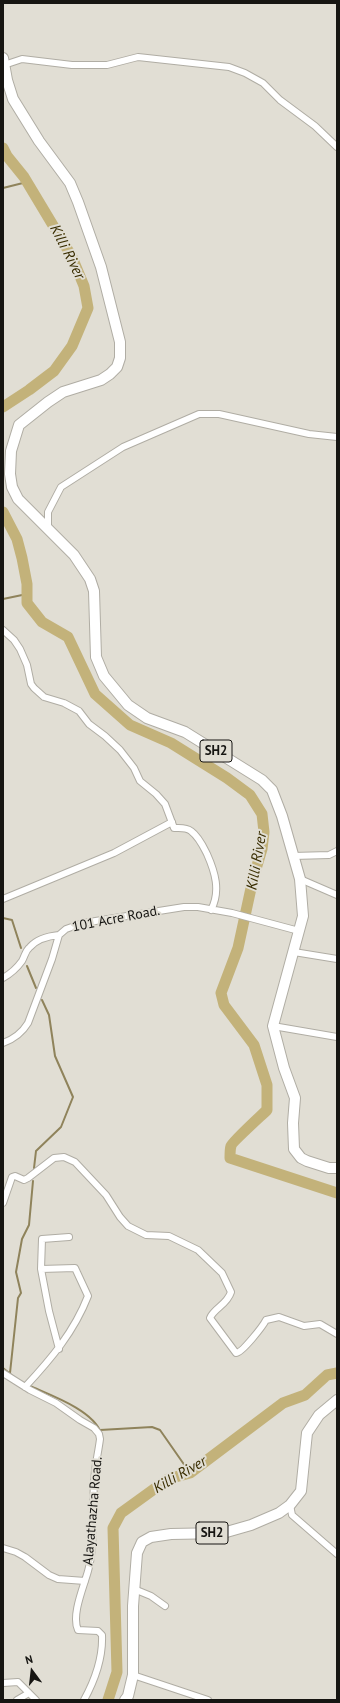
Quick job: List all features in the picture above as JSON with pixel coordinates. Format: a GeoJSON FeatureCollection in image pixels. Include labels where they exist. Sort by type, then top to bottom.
{"type":"FeatureCollection","features":[{"type":"Feature","properties":{"kind":"main road","name":"SH2"},"geometry":{"type":"LineString","coordinates":[[4,62],[13,99],[39,141],[70,183],[78,202],[101,267],[120,342],[120,358],[117,367],[110,374],[101,380],[63,392],[18,424],[11,451],[10,474],[12,487],[18,498],[74,555],[90,580],[94,591],[96,657],[104,676],[128,705],[138,713],[186,732],[262,780],[272,790],[282,816],[300,879],[303,916],[273,1026],[284,1068],[295,1098],[293,1123],[294,1149],[301,1158],[307,1161],[329,1168],[337,1168]]}},
{"type":"Feature","properties":{"kind":"main road","name":"SH2"},"geometry":{"type":"LineString","coordinates":[[125,1700],[128,1696],[133,1675],[134,1589],[138,1553],[142,1542],[146,1538],[171,1534],[223,1533],[258,1522],[279,1513],[290,1504],[301,1491],[307,1433],[319,1415],[337,1400]]}},
{"type":"Feature","properties":{"kind":"street"},"geometry":{"type":"LineString","coordinates":[[4,62],[22,59],[72,65],[107,65],[138,57],[229,67],[245,73],[263,83],[280,100],[315,126],[337,147]]}},
{"type":"Feature","properties":{"kind":"street"},"geometry":{"type":"LineString","coordinates":[[48,527],[48,512],[61,487],[123,446],[199,414],[219,414],[309,434],[337,437]]}},
{"type":"Feature","properties":{"kind":"street"},"geometry":{"type":"LineString","coordinates":[[3,630],[20,649],[27,665],[31,684],[34,688],[44,696],[64,703],[79,711],[89,724],[120,750],[134,768],[140,781],[164,803],[174,828],[186,828],[193,832],[201,842],[209,859],[216,886],[216,896],[212,910]]}},
{"type":"Feature","properties":{"kind":"street"},"geometry":{"type":"LineString","coordinates":[[3,899],[114,853],[172,822]]}},
{"type":"Feature","properties":{"kind":"street"},"geometry":{"type":"LineString","coordinates":[[293,856],[329,855],[337,851]]}},
{"type":"Feature","properties":{"kind":"street"},"geometry":{"type":"LineString","coordinates":[[300,879],[337,894]]}},
{"type":"Feature","properties":{"kind":"street","name":"101 Acre Road."},"geometry":{"type":"LineString","coordinates":[[3,1043],[23,1032],[28,1023],[52,959],[59,935],[72,926],[157,910],[198,907],[232,913],[299,931]]}},
{"type":"Feature","properties":{"kind":"street"},"geometry":{"type":"LineString","coordinates":[[3,978],[12,972],[21,962],[25,952],[35,943],[45,938],[59,935]]}},
{"type":"Feature","properties":{"kind":"street"},"geometry":{"type":"LineString","coordinates":[[294,952],[337,959]]}},
{"type":"Feature","properties":{"kind":"street"},"geometry":{"type":"LineString","coordinates":[[273,1026],[337,1037]]}},
{"type":"Feature","properties":{"kind":"street"},"geometry":{"type":"LineString","coordinates":[[3,1203],[12,1177],[15,1176],[24,1180],[30,1178],[54,1158],[64,1157],[70,1159],[77,1163],[86,1172],[106,1195],[120,1217],[128,1226],[146,1235],[169,1236],[194,1248],[204,1254],[222,1273],[230,1292],[227,1301],[213,1313],[210,1318],[236,1354],[244,1349],[254,1334],[264,1326],[266,1320],[271,1318],[282,1318],[307,1326],[320,1324],[337,1334]]}},
{"type":"Feature","properties":{"kind":"street"},"geometry":{"type":"LineString","coordinates":[[59,1349],[49,1311],[41,1269],[42,1239],[69,1237]]}},
{"type":"Feature","properties":{"kind":"street"},"geometry":{"type":"LineString","coordinates":[[25,1387],[59,1349],[80,1315],[88,1296],[75,1268],[41,1269]]}},
{"type":"Feature","properties":{"kind":"street","name":"Alayathazha Road."},"geometry":{"type":"LineString","coordinates":[[3,1373],[25,1387],[56,1403],[96,1430],[99,1434],[100,1439],[94,1484],[93,1525],[89,1570],[84,1581],[75,1622],[78,1630],[98,1631],[102,1635],[103,1644],[95,1680],[84,1700]]}},
{"type":"Feature","properties":{"kind":"street"},"geometry":{"type":"LineString","coordinates":[[290,1504],[292,1515],[337,1554]]}},
{"type":"Feature","properties":{"kind":"street"},"geometry":{"type":"LineString","coordinates":[[3,1548],[20,1554],[49,1575],[58,1579],[84,1581]]}},
{"type":"Feature","properties":{"kind":"street"},"geometry":{"type":"LineString","coordinates":[[134,1589],[152,1596],[165,1606]]}},
{"type":"Feature","properties":{"kind":"street"},"geometry":{"type":"LineString","coordinates":[[133,1675],[208,1700]]}},
{"type":"Feature","properties":{"kind":"street"},"geometry":{"type":"LineString","coordinates":[[3,1683],[18,1682],[36,1700]]}},
{"type":"Feature","properties":{"kind":"street"},"geometry":{"type":"LineString","coordinates":[[17,1700],[29,1693]]}},
{"type":"Feature","properties":{"kind":"waterway","name":"Killi River"},"geometry":{"type":"LineString","coordinates":[[3,148],[7,156],[24,177],[72,257],[84,286],[88,308],[72,346],[54,371],[3,407]]}},
{"type":"Feature","properties":{"kind":"waterway"},"geometry":{"type":"LineString","coordinates":[[3,188],[27,182]]}},
{"type":"Feature","properties":{"kind":"waterway","name":"Killi River"},"geometry":{"type":"LineString","coordinates":[[3,512],[17,539],[27,584],[27,603],[42,622],[68,637],[95,694],[130,725],[171,743],[227,778],[250,795],[262,814],[264,832],[262,849],[253,879],[238,948],[221,993],[224,1005],[254,1045],[267,1085],[267,1110],[233,1144],[231,1147],[230,1158],[337,1193]]}},
{"type":"Feature","properties":{"kind":"waterway"},"geometry":{"type":"LineString","coordinates":[[3,599],[27,594]]}},
{"type":"Feature","properties":{"kind":"waterway"},"geometry":{"type":"LineString","coordinates":[[3,918],[12,920],[21,948]]}},
{"type":"Feature","properties":{"kind":"waterway"},"geometry":{"type":"LineString","coordinates":[[27,966],[36,988]]}},
{"type":"Feature","properties":{"kind":"waterway"},"geometry":{"type":"LineString","coordinates":[[34,1168],[36,1151],[61,1127],[73,1097],[55,1056],[49,1015],[42,1000]]}},
{"type":"Feature","properties":{"kind":"waterway"},"geometry":{"type":"LineString","coordinates":[[10,1373],[18,1298],[21,1293],[16,1272],[22,1239],[29,1225],[33,1181]]}},
{"type":"Feature","properties":{"kind":"waterway"},"geometry":{"type":"LineString","coordinates":[[3,1368],[14,1377]]}},
{"type":"Feature","properties":{"kind":"waterway","name":"Killi River"},"geometry":{"type":"LineString","coordinates":[[108,1700],[117,1672],[113,1528],[121,1513],[168,1479],[190,1473],[283,1403],[305,1395],[327,1375],[337,1373]]}},
{"type":"Feature","properties":{"kind":"waterway"},"geometry":{"type":"LineString","coordinates":[[30,1386],[80,1410],[89,1417],[101,1433]]}},
{"type":"Feature","properties":{"kind":"waterway"},"geometry":{"type":"LineString","coordinates":[[100,1430],[152,1427],[160,1430],[190,1473]]}}]}
